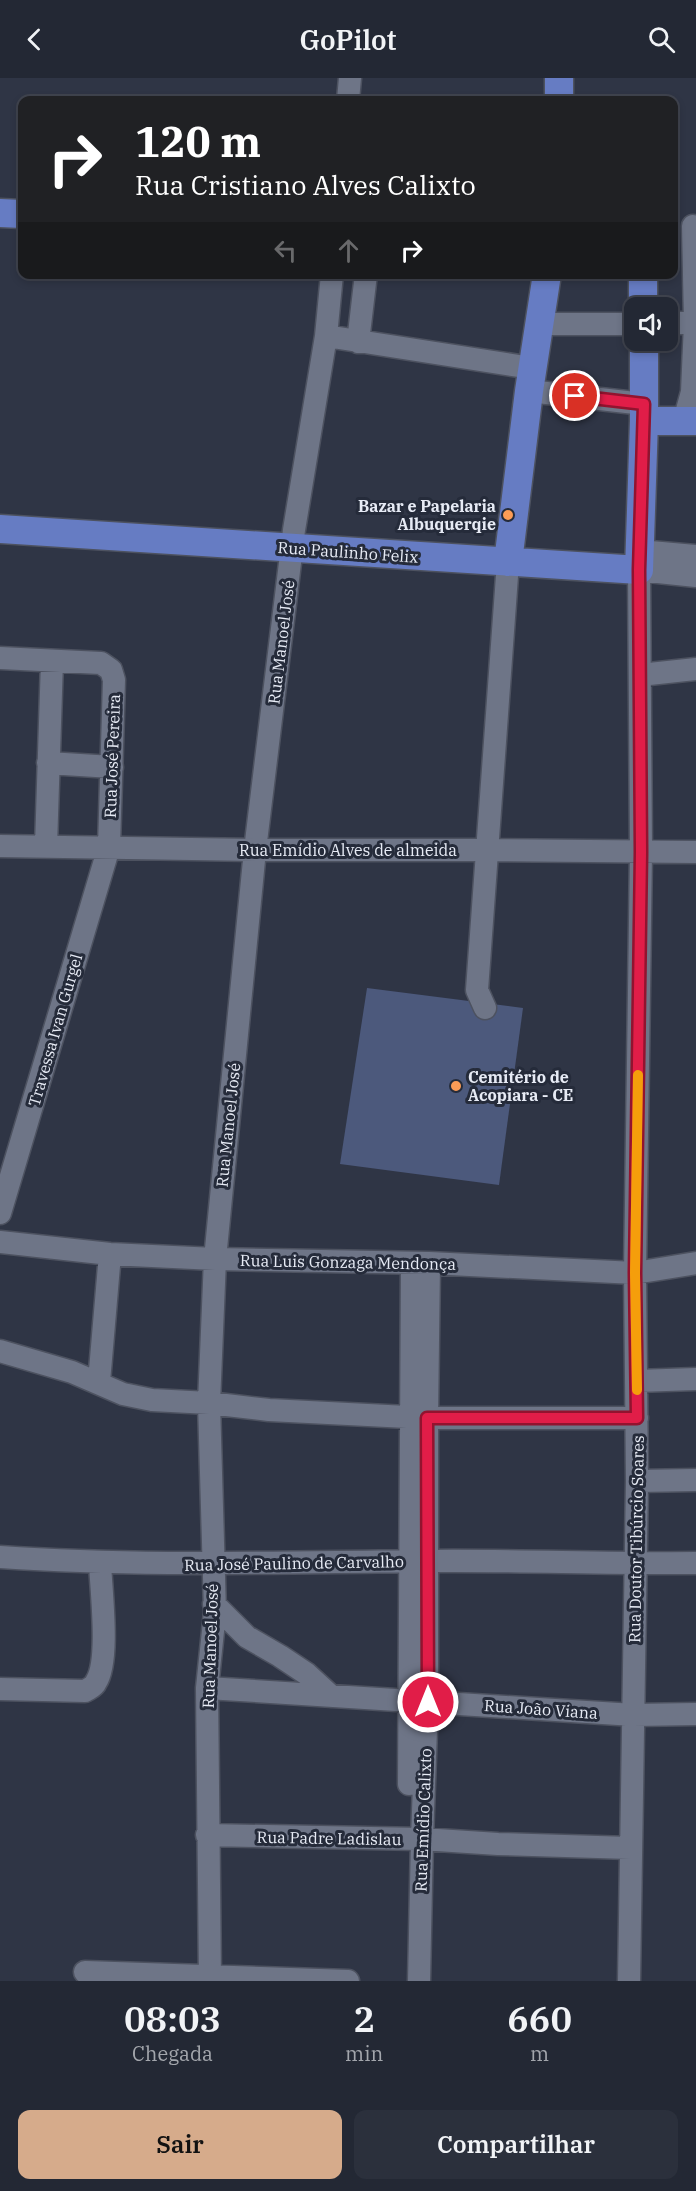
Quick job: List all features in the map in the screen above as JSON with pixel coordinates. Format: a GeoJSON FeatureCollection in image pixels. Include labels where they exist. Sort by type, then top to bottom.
{"type":"FeatureCollection","features":[{"type":"Feature","properties":{"kind":"main road"},"geometry":{"type":"LineString","coordinates":[[559,78],[559,96]]}},
{"type":"Feature","properties":{"kind":"main road"},"geometry":{"type":"LineString","coordinates":[[0,196],[18,197]]}},
{"type":"Feature","properties":{"kind":"main road"},"geometry":{"type":"LineString","coordinates":[[0,213],[18,214]]}},
{"type":"Feature","properties":{"kind":"main road"},"geometry":{"type":"LineString","coordinates":[[508,554],[546,279]]}},
{"type":"Feature","properties":{"kind":"main road"},"geometry":{"type":"LineString","coordinates":[[643,279],[643,297]]}},
{"type":"Feature","properties":{"kind":"main road","name":"Rua Doutor Tibúrcio Soares"},"geometry":{"type":"LineString","coordinates":[[639,561],[644,351]]}},
{"type":"Feature","properties":{"kind":"main road"},"geometry":{"type":"LineString","coordinates":[[644,412],[691,412]]}},
{"type":"Feature","properties":{"kind":"main road","name":"Rua Paulinho Felix"},"geometry":{"type":"LineString","coordinates":[[0,510],[293,539],[639,561]]}},
{"type":"Feature","properties":{"kind":"main road","name":"Rua Paulinho Felix"},"geometry":{"type":"LineString","coordinates":[[0,529],[293,539]]}},
{"type":"Feature","properties":{"kind":"street"},"geometry":{"type":"LineString","coordinates":[[348,96],[350,78]]}},
{"type":"Feature","properties":{"kind":"street"},"geometry":{"type":"LineString","coordinates":[[688,226],[694,323],[691,412]]}},
{"type":"Feature","properties":{"kind":"street","name":"Rua Manoel José"},"geometry":{"type":"LineString","coordinates":[[210,1978],[207,1688],[213,1638],[214,1604],[209,1403],[215,1259],[255,850],[293,539],[326,336],[332,279]]}},
{"type":"Feature","properties":{"kind":"street"},"geometry":{"type":"LineString","coordinates":[[358,342],[365,279]]}},
{"type":"Feature","properties":{"kind":"street"},"geometry":{"type":"LineString","coordinates":[[678,323],[694,323]]}},
{"type":"Feature","properties":{"kind":"street"},"geometry":{"type":"LineString","coordinates":[[539,324],[624,324]]}},
{"type":"Feature","properties":{"kind":"street"},"geometry":{"type":"LineString","coordinates":[[326,336],[531,379],[644,412]]}},
{"type":"Feature","properties":{"kind":"street"},"geometry":{"type":"LineString","coordinates":[[485,1008],[477,990],[508,554]]}},
{"type":"Feature","properties":{"kind":"street","name":"Rua Paulinho Felix"},"geometry":{"type":"LineString","coordinates":[[639,561],[696,556]]}},
{"type":"Feature","properties":{"kind":"street","name":"Rua Paulinho Felix"},"geometry":{"type":"LineString","coordinates":[[639,561],[696,576]]}},
{"type":"Feature","properties":{"kind":"street","name":"Rua Doutor Tibúrcio Soares"},"geometry":{"type":"LineString","coordinates":[[629,1981],[637,1481],[635,1273],[641,852],[639,561]]}},
{"type":"Feature","properties":{"kind":"street","name":"Rua José Pereira"},"geometry":{"type":"LineString","coordinates":[[0,658],[100,663],[111,670],[114,680],[109,847]]}},
{"type":"Feature","properties":{"kind":"street"},"geometry":{"type":"LineString","coordinates":[[46,846],[51,661]]}},
{"type":"Feature","properties":{"kind":"street"},"geometry":{"type":"LineString","coordinates":[[640,675],[696,669]]}},
{"type":"Feature","properties":{"kind":"street"},"geometry":{"type":"LineString","coordinates":[[48,763],[112,767]]}},
{"type":"Feature","properties":{"kind":"street","name":"Rua Emídio Alves de almeida"},"geometry":{"type":"LineString","coordinates":[[0,846],[255,850],[696,852]]}},
{"type":"Feature","properties":{"kind":"street","name":"Travessa Ivan Gurgel"},"geometry":{"type":"LineString","coordinates":[[0,1213],[109,847]]}},
{"type":"Feature","properties":{"kind":"street","name":"Rua Luis Gonzaga Mendonça"},"geometry":{"type":"LineString","coordinates":[[0,1242],[110,1254],[215,1259],[420,1263],[635,1273],[696,1263]]}},
{"type":"Feature","properties":{"kind":"street"},"geometry":{"type":"LineString","coordinates":[[99,1382],[110,1254]]}},
{"type":"Feature","properties":{"kind":"street","name":"Rua Emídio Calixto"},"geometry":{"type":"LineString","coordinates":[[404,1981],[415,1839],[419,1701],[420,1263]]}},
{"type":"Feature","properties":{"kind":"street"},"geometry":{"type":"LineString","coordinates":[[0,1351],[72,1371],[123,1394],[152,1400],[209,1403],[269,1410],[419,1417],[637,1418]]}},
{"type":"Feature","properties":{"kind":"street"},"geometry":{"type":"LineString","coordinates":[[637,1381],[696,1379]]}},
{"type":"Feature","properties":{"kind":"street"},"geometry":{"type":"LineString","coordinates":[[637,1481],[696,1480]]}},
{"type":"Feature","properties":{"kind":"street","name":"Rua José Paulino de Carvalho"},"geometry":{"type":"LineString","coordinates":[[0,1557],[100,1563],[212,1565],[419,1561],[696,1563]]}},
{"type":"Feature","properties":{"kind":"street"},"geometry":{"type":"LineString","coordinates":[[0,1689],[85,1691],[95,1685],[100,1676],[103,1658],[100,1563]]}},
{"type":"Feature","properties":{"kind":"street"},"geometry":{"type":"LineString","coordinates":[[214,1604],[247,1637],[307,1674],[331,1696]]}},
{"type":"Feature","properties":{"kind":"street","name":"Rua João Viana"},"geometry":{"type":"LineString","coordinates":[[207,1688],[634,1715],[696,1714]]}},
{"type":"Feature","properties":{"kind":"street","name":"Rua Padre Ladislau"},"geometry":{"type":"LineString","coordinates":[[207,1835],[415,1839],[630,1848]]}},
{"type":"Feature","properties":{"kind":"street","name":"Rua Emídio Calixto"},"geometry":{"type":"LineString","coordinates":[[415,1839],[419,1981]]}},
{"type":"Feature","properties":{"kind":"street"},"geometry":{"type":"LineString","coordinates":[[85,1972],[348,1981]]}},
{"type":"Feature","properties":{"kind":"shaded area"},"geometry":{"type":"Polygon","coordinates":[[[367,988],[523,1008],[499,1185],[340,1164],[367,988]]]}},
{"type":"Feature","properties":{"kind":"slow traffic"},"geometry":{"type":"LineString","coordinates":[[637,1390],[635,1273],[638,1075]]}},
{"type":"Feature","properties":{"kind":"place","name":"Bazar e Papelaria Albuquerqie"},"geometry":{"type":"Point","coordinates":[508,515]}},
{"type":"Feature","properties":{"kind":"place","name":"Cemitério de Acopiara - CE"},"geometry":{"type":"Point","coordinates":[456,1086]}},
{"type":"Feature","properties":{"kind":"route"},"geometry":{"type":"LineString","coordinates":[[428,1702],[427,1418],[637,1418],[635,1273],[641,852],[639,570],[644,404],[575,396]]}}]}
